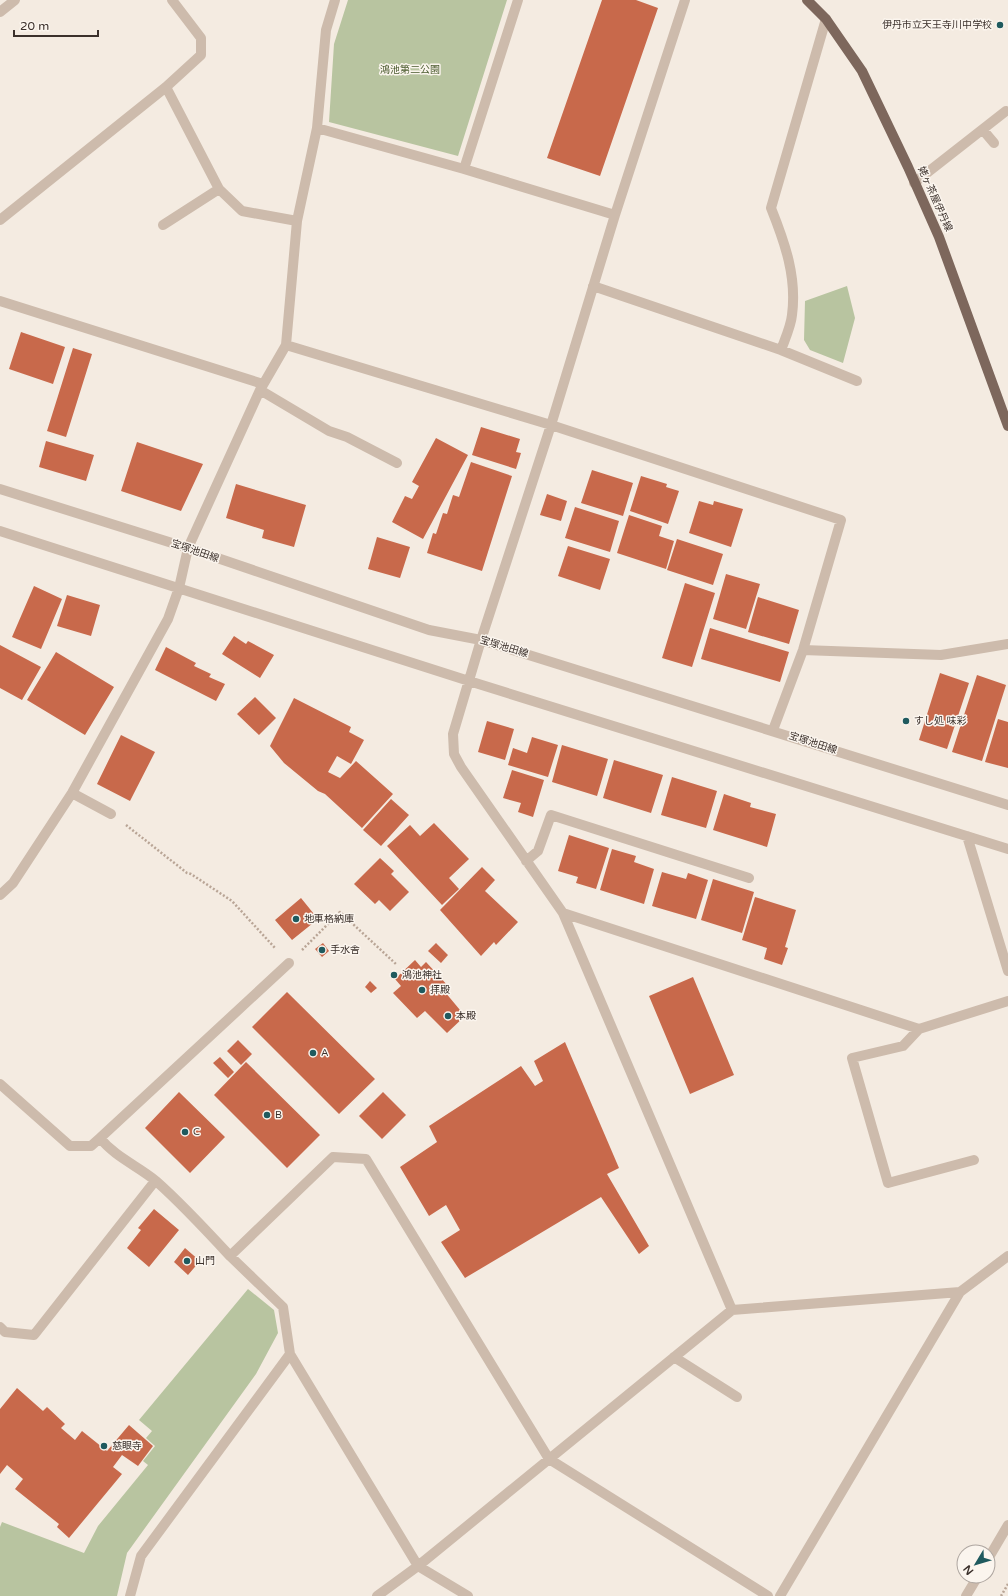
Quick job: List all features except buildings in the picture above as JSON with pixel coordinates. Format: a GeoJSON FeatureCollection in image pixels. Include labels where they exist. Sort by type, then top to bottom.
{"type":"FeatureCollection","features":[{"type":"Feature","properties":{"kind":"main road","name":"姥ヶ茶屋伊丹線"},"geometry":{"type":"LineString","coordinates":[[808,0],[826,19],[862,71],[939,236],[1008,426]]}},
{"type":"Feature","properties":{"kind":"street"},"geometry":{"type":"LineString","coordinates":[[0,12],[15,0]]}},
{"type":"Feature","properties":{"kind":"street"},"geometry":{"type":"LineString","coordinates":[[0,220],[166,87],[201,55],[201,38],[172,0]]}},
{"type":"Feature","properties":{"kind":"street"},"geometry":{"type":"LineString","coordinates":[[0,895],[13,883],[72,793],[168,618],[179,588],[188,548],[262,387],[286,345],[297,221],[317,128],[326,30],[335,0]]}},
{"type":"Feature","properties":{"kind":"street"},"geometry":{"type":"LineString","coordinates":[[464,168],[518,0]]}},
{"type":"Feature","properties":{"kind":"street"},"geometry":{"type":"LineString","coordinates":[[685,0],[615,215],[551,425],[481,640],[453,734],[454,754],[461,767],[563,913],[732,1310]]}},
{"type":"Feature","properties":{"kind":"street"},"geometry":{"type":"LineString","coordinates":[[781,350],[792,316],[794,288],[783,238],[771,208],[826,19]]}},
{"type":"Feature","properties":{"kind":"street"},"geometry":{"type":"LineString","coordinates":[[166,87],[219,189],[242,211],[297,221]]}},
{"type":"Feature","properties":{"kind":"street"},"geometry":{"type":"LineString","coordinates":[[914,184],[1006,111]]}},
{"type":"Feature","properties":{"kind":"street"},"geometry":{"type":"LineString","coordinates":[[317,128],[464,168],[615,215]]}},
{"type":"Feature","properties":{"kind":"street"},"geometry":{"type":"LineString","coordinates":[[983,130],[994,143]]}},
{"type":"Feature","properties":{"kind":"street"},"geometry":{"type":"LineString","coordinates":[[163,224],[219,189]]}},
{"type":"Feature","properties":{"kind":"street"},"geometry":{"type":"LineString","coordinates":[[593,286],[781,350],[857,381]]}},
{"type":"Feature","properties":{"kind":"street"},"geometry":{"type":"LineString","coordinates":[[0,301],[262,387],[328,431],[348,437],[397,463]]}},
{"type":"Feature","properties":{"kind":"street"},"geometry":{"type":"LineString","coordinates":[[286,345],[551,425],[840,520],[803,650],[772,730]]}},
{"type":"Feature","properties":{"kind":"street","name":"宝塚池田線"},"geometry":{"type":"LineString","coordinates":[[0,489],[188,548],[429,630],[481,640],[1008,805]]}},
{"type":"Feature","properties":{"kind":"street"},"geometry":{"type":"LineString","coordinates":[[0,531],[469,681],[1008,849]]}},
{"type":"Feature","properties":{"kind":"street"},"geometry":{"type":"LineString","coordinates":[[803,650],[941,655],[974,651],[1008,644]]}},
{"type":"Feature","properties":{"kind":"street"},"geometry":{"type":"LineString","coordinates":[[72,793],[111,814]]}},
{"type":"Feature","properties":{"kind":"street"},"geometry":{"type":"LineString","coordinates":[[526,861],[538,851],[551,815],[749,878]]}},
{"type":"Feature","properties":{"kind":"street"},"geometry":{"type":"LineString","coordinates":[[967,836],[1008,971]]}},
{"type":"Feature","properties":{"kind":"street"},"geometry":{"type":"LineString","coordinates":[[563,913],[919,1029]]}},
{"type":"Feature","properties":{"kind":"street"},"geometry":{"type":"LineString","coordinates":[[0,1084],[70,1146],[91,1146],[289,964]]}},
{"type":"Feature","properties":{"kind":"street"},"geometry":{"type":"LineString","coordinates":[[974,1160],[888,1183],[852,1058],[903,1046],[919,1029],[1008,1001]]}},
{"type":"Feature","properties":{"kind":"street"},"geometry":{"type":"LineString","coordinates":[[100,1138],[107,1147],[155,1180],[283,1307],[290,1354],[418,1566],[468,1596]]}},
{"type":"Feature","properties":{"kind":"street"},"geometry":{"type":"LineString","coordinates":[[230,1256],[333,1157],[366,1159],[549,1459],[768,1596]]}},
{"type":"Feature","properties":{"kind":"street"},"geometry":{"type":"LineString","coordinates":[[0,1327],[5,1332],[34,1335],[155,1180]]}},
{"type":"Feature","properties":{"kind":"street"},"geometry":{"type":"LineString","coordinates":[[780,1596],[960,1292],[1008,1256]]}},
{"type":"Feature","properties":{"kind":"street"},"geometry":{"type":"LineString","coordinates":[[377,1596],[418,1566],[732,1310],[960,1292]]}},
{"type":"Feature","properties":{"kind":"street"},"geometry":{"type":"LineString","coordinates":[[130,1596],[141,1556],[290,1354]]}},
{"type":"Feature","properties":{"kind":"street"},"geometry":{"type":"LineString","coordinates":[[674,1357],[737,1397]]}},
{"type":"Feature","properties":{"kind":"street"},"geometry":{"type":"LineString","coordinates":[[996,1545],[1008,1525]]}},
{"type":"Feature","properties":{"kind":"street"},"geometry":{"type":"LineString","coordinates":[[966,1596],[973,1584]]}},
{"type":"Feature","properties":{"kind":"path"},"geometry":{"type":"LineString","coordinates":[[111,814],[187,873],[191,874],[232,901],[289,964],[340,912],[397,965]]}},
{"type":"Feature","properties":{"kind":"path"},"geometry":{"type":"LineString","coordinates":[[1001,1596],[1008,1584]]}},
{"type":"Feature","properties":{"kind":"green space","name":"鴻池第二公園"},"geometry":{"type":"Polygon","coordinates":[[[348,0],[507,0],[458,156],[329,122],[334,44],[348,0]]]}},
{"type":"Feature","properties":{"kind":"green space"},"geometry":{"type":"Polygon","coordinates":[[[847,286],[855,318],[843,363],[810,350],[804,340],[805,301],[847,286]]]}},
{"type":"Feature","properties":{"kind":"green space"},"geometry":{"type":"Polygon","coordinates":[[[248,1289],[274,1310],[278,1333],[256,1374],[127,1553],[117,1596],[0,1596],[0,1527],[2,1522],[84,1553],[98,1526],[148,1465],[143,1461],[155,1446],[146,1438],[152,1431],[139,1420],[248,1289]]]}},
{"type":"Feature","properties":{"kind":"place","name":"伊丹市立天王寺川中学校"},"geometry":{"type":"Point","coordinates":[1000,25]}},
{"type":"Feature","properties":{"kind":"place","name":"すし処 味彩"},"geometry":{"type":"Point","coordinates":[906,721]}},
{"type":"Feature","properties":{"kind":"place","name":"地車格納庫"},"geometry":{"type":"Point","coordinates":[296,919]}},
{"type":"Feature","properties":{"kind":"place","name":"手水舎"},"geometry":{"type":"Point","coordinates":[322,950]}},
{"type":"Feature","properties":{"kind":"place","name":"鴻池神社"},"geometry":{"type":"Point","coordinates":[394,975]}},
{"type":"Feature","properties":{"kind":"place","name":"拝殿"},"geometry":{"type":"Point","coordinates":[422,990]}},
{"type":"Feature","properties":{"kind":"place","name":"本殿"},"geometry":{"type":"Point","coordinates":[448,1016]}},
{"type":"Feature","properties":{"kind":"place","name":"A"},"geometry":{"type":"Point","coordinates":[313,1053]}},
{"type":"Feature","properties":{"kind":"place","name":"B"},"geometry":{"type":"Point","coordinates":[267,1115]}},
{"type":"Feature","properties":{"kind":"place","name":"C"},"geometry":{"type":"Point","coordinates":[185,1132]}},
{"type":"Feature","properties":{"kind":"place","name":"山門"},"geometry":{"type":"Point","coordinates":[187,1261]}},
{"type":"Feature","properties":{"kind":"place","name":"慈眼寺"},"geometry":{"type":"Point","coordinates":[104,1446]}}]}
